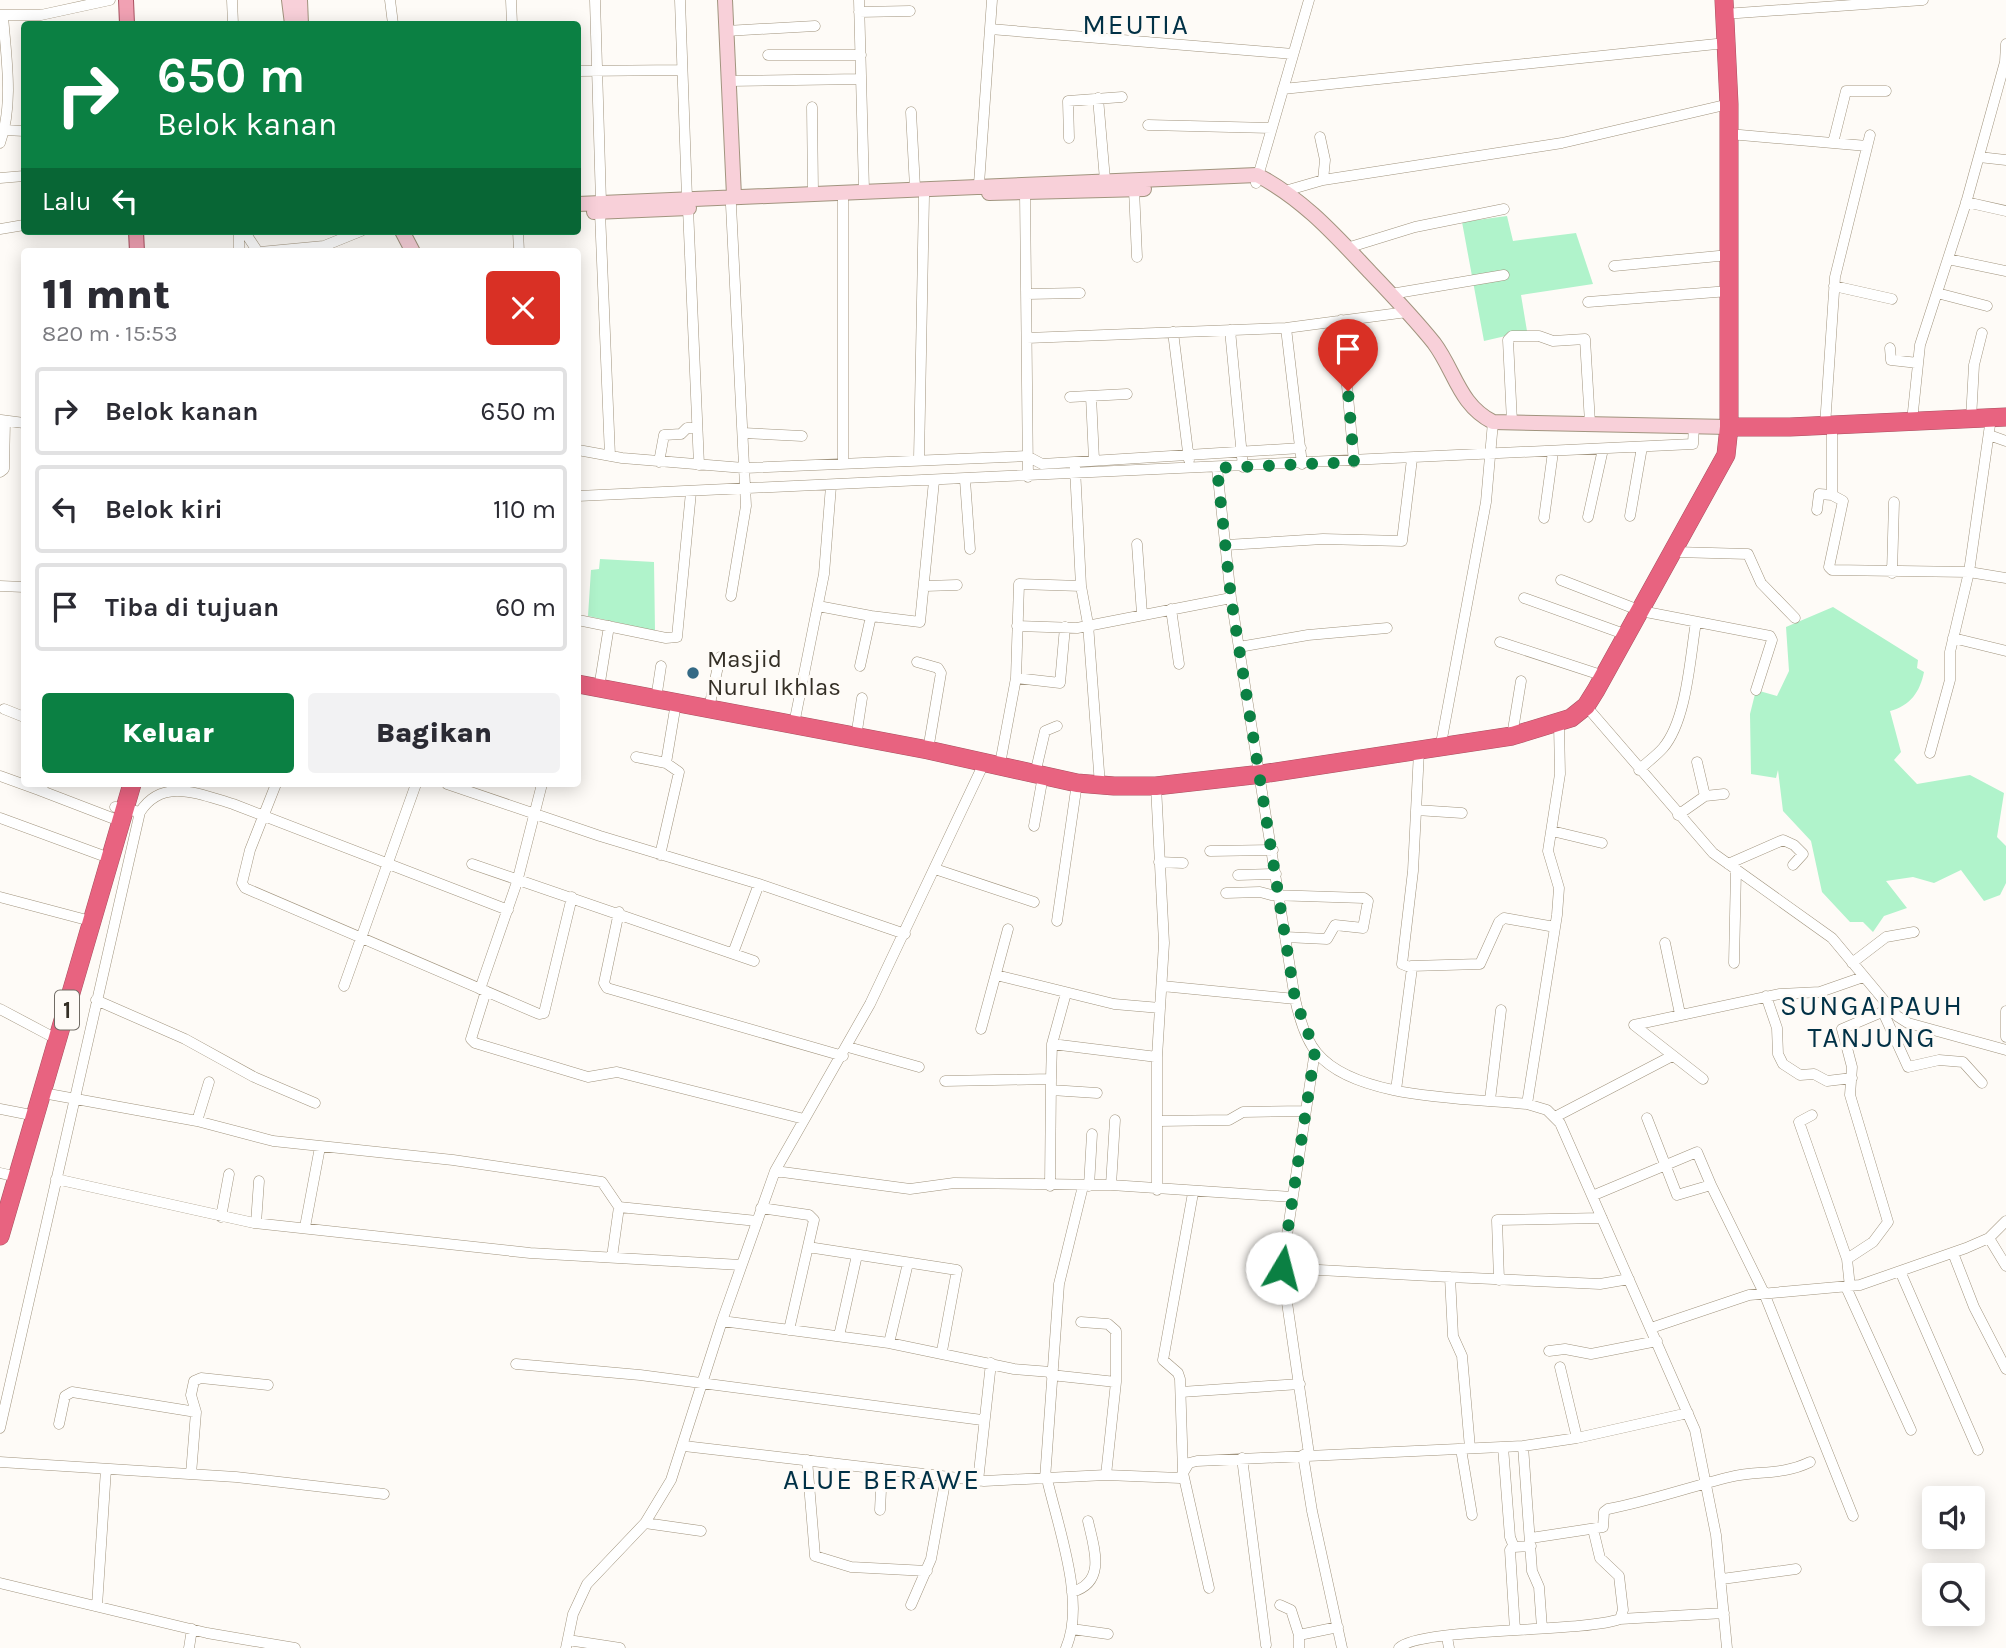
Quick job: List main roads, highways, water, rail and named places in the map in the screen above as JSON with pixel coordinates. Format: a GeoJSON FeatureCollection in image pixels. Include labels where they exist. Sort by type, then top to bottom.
{"type":"FeatureCollection","features":[{"type":"Feature","properties":{"kind":"highway"},"geometry":{"type":"LineString","coordinates":[[581,685],[928,750],[1077,783],[1100,785],[1157,786],[1262,774],[1440,749],[1559,724],[1586,706],[1675,552],[1726,455],[1710,426],[1729,291],[1729,104],[1724,7]]}},
{"type":"Feature","properties":{"kind":"highway"},"geometry":{"type":"LineString","coordinates":[[1710,426],[1828,426],[1971,419],[1995,423]]}},
{"type":"Feature","properties":{"kind":"highway","name":"1"},"geometry":{"type":"LineString","coordinates":[[0,1236],[5,1200],[4,1174],[26,1114],[100,855],[123,812],[122,787]]}},
{"type":"Feature","properties":{"kind":"highway","name":"1"},"geometry":{"type":"LineString","coordinates":[[5,1200],[43,1093],[131,787]]}},
{"type":"Feature","properties":{"kind":"main road"},"geometry":{"type":"LineString","coordinates":[[126,0],[127,21]]}},
{"type":"Feature","properties":{"kind":"main road"},"geometry":{"type":"LineString","coordinates":[[135,0],[136,21]]}},
{"type":"Feature","properties":{"kind":"main road"},"geometry":{"type":"LineString","coordinates":[[725,0],[732,201]]}},
{"type":"Feature","properties":{"kind":"main road"},"geometry":{"type":"LineString","coordinates":[[292,21],[295,1]]}},
{"type":"Feature","properties":{"kind":"main road"},"geometry":{"type":"LineString","coordinates":[[295,1],[300,21]]}},
{"type":"Feature","properties":{"kind":"main road"},"geometry":{"type":"LineString","coordinates":[[920,192],[979,184],[1134,189],[1260,179]]}},
{"type":"Feature","properties":{"kind":"main road"},"geometry":{"type":"LineString","coordinates":[[581,204],[639,206],[798,197],[843,200],[920,192],[1025,193],[1105,180],[1260,179],[1286,191],[1318,217],[1434,344],[1468,404],[1493,422],[1710,426]]}},
{"type":"Feature","properties":{"kind":"main road"},"geometry":{"type":"LineString","coordinates":[[798,197],[813,192],[864,190],[883,194]]}},
{"type":"Feature","properties":{"kind":"main road"},"geometry":{"type":"LineString","coordinates":[[581,212],[600,207]]}},
{"type":"Feature","properties":{"kind":"place","name":"Masjid Nurul Ikhlas"},"geometry":{"type":"Point","coordinates":[693,673]}},
{"type":"Feature","properties":{"kind":"district","name":"MEUTIA"},"geometry":{"type":"Point","coordinates":[1136,24]}},
{"type":"Feature","properties":{"kind":"district","name":"SUNGAIPAUH TANJUNG"},"geometry":{"type":"Point","coordinates":[1872,1021]}},
{"type":"Feature","properties":{"kind":"district","name":"ALUE BERAWE"},"geometry":{"type":"Point","coordinates":[882,1479]}}]}
